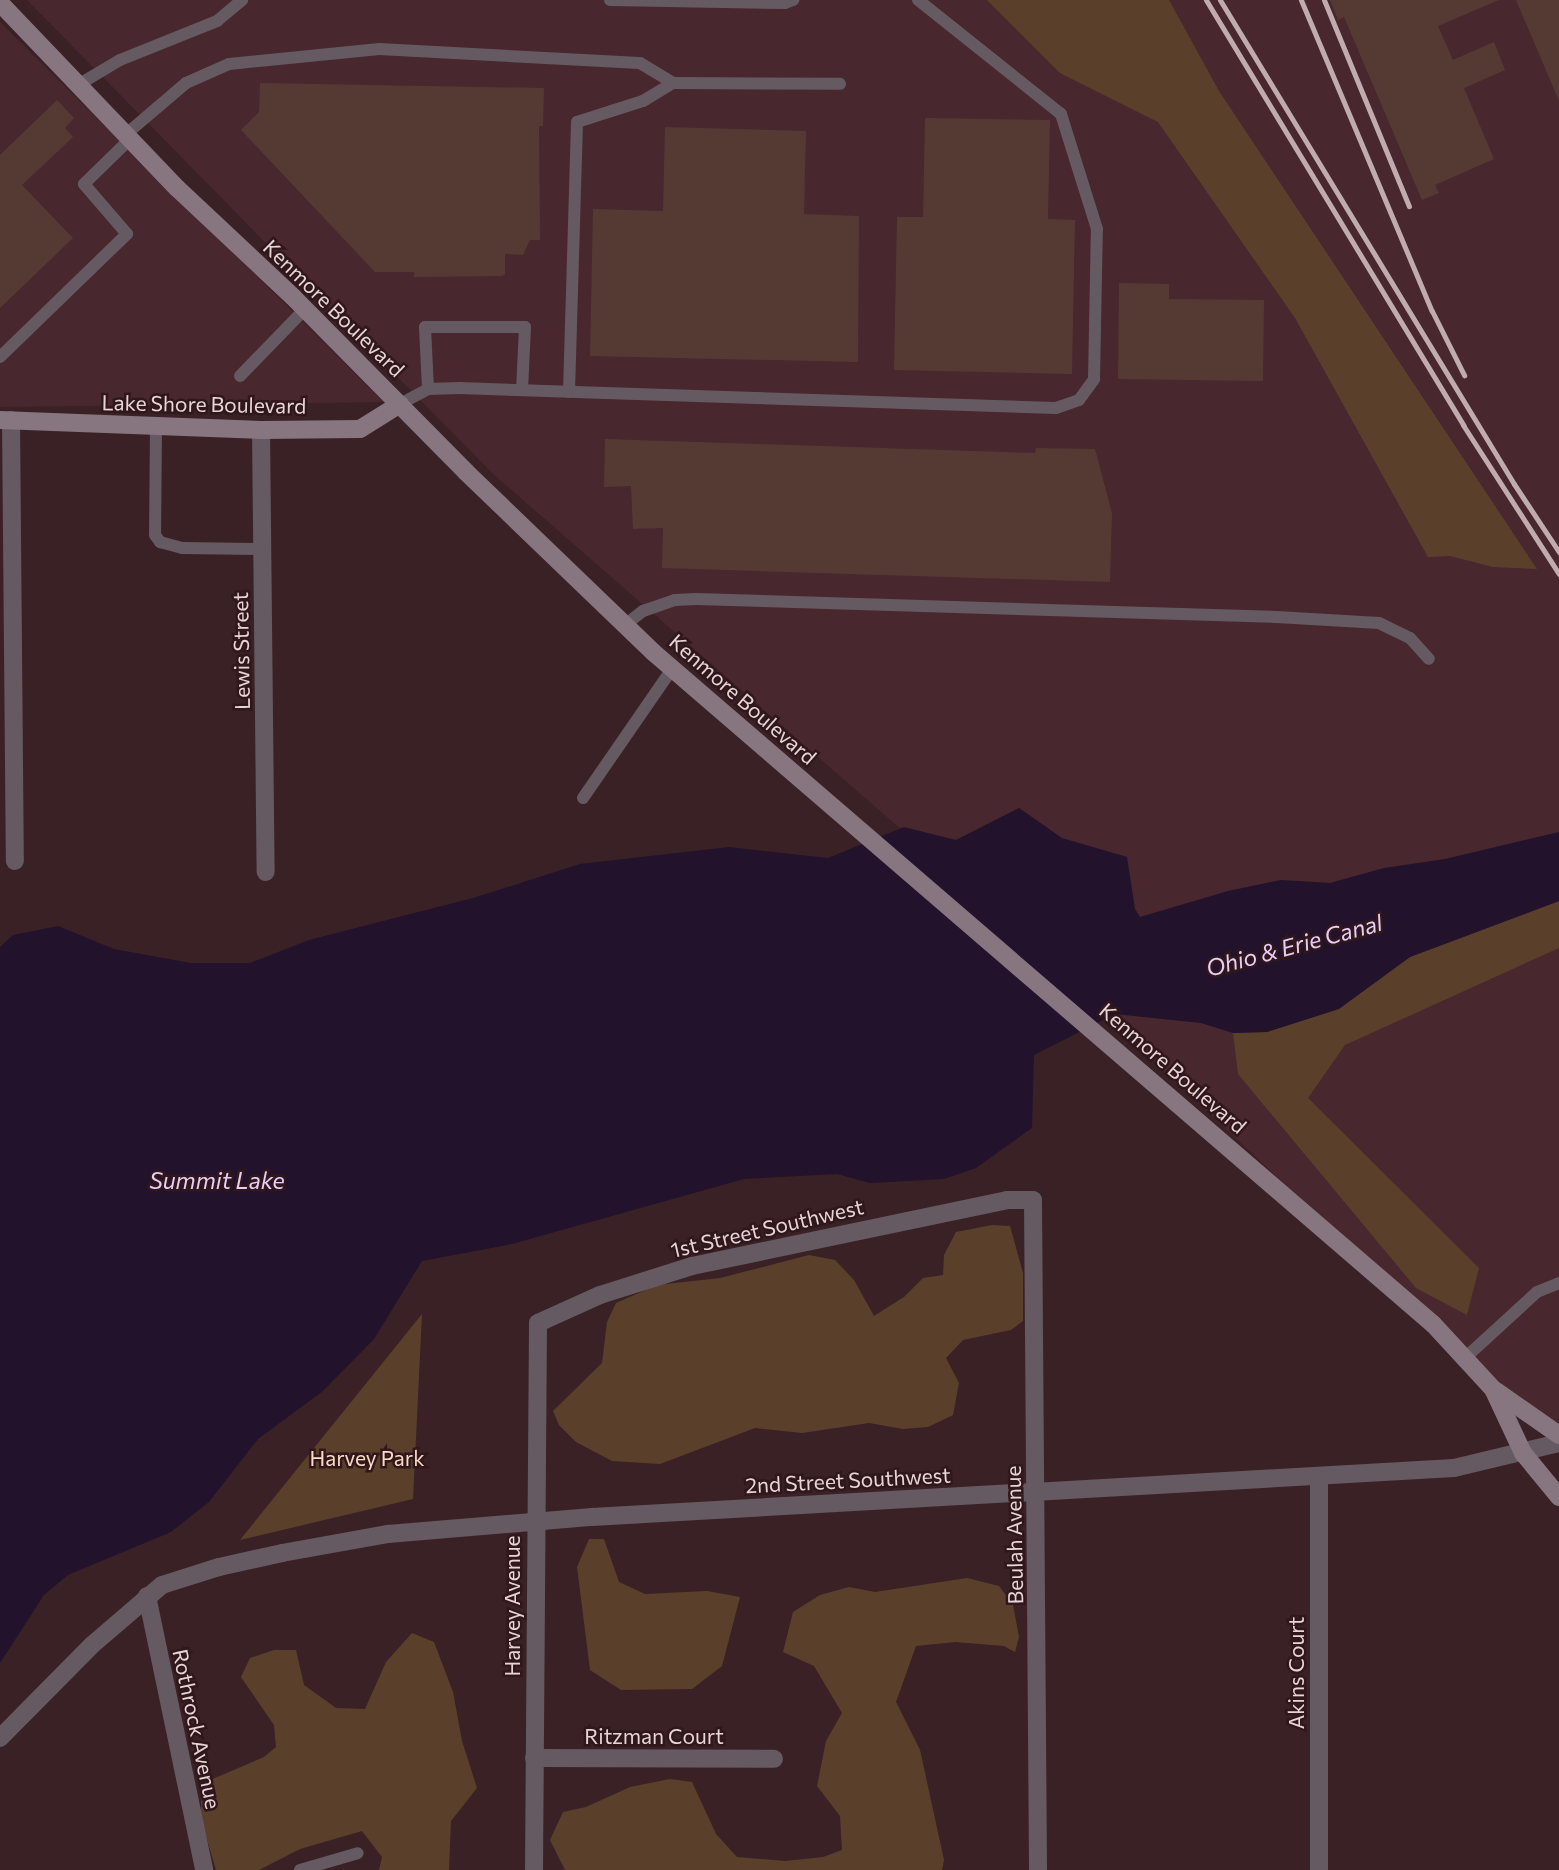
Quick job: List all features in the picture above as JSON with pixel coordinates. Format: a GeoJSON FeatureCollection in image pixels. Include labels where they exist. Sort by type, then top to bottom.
{"type":"FeatureCollection","features":[{"type":"Feature","properties":{"kind":"main road","name":"Kenmore Boulevard"},"geometry":{"type":"LineString","coordinates":[[0,4],[177,188],[305,309],[672,669],[1381,1276],[1466,1357],[1493,1389],[1559,1436]]}},
{"type":"Feature","properties":{"kind":"main road","name":"Lake Shore Boulevard"},"geometry":{"type":"LineString","coordinates":[[6,420],[261,430],[360,429],[400,404]]}},
{"type":"Feature","properties":{"kind":"main road","name":"Kenmore Boulevard"},"geometry":{"type":"LineString","coordinates":[[1493,1389],[1523,1453],[1559,1497]]}},
{"type":"Feature","properties":{"kind":"street"},"geometry":{"type":"LineString","coordinates":[[6,420],[15,861]]}},
{"type":"Feature","properties":{"kind":"street","name":"Lewis Street"},"geometry":{"type":"LineString","coordinates":[[261,430],[266,872]]}},
{"type":"Feature","properties":{"kind":"street","name":"1st Street Southwest"},"geometry":{"type":"LineString","coordinates":[[537,1343],[538,1323],[600,1295],[692,1266],[1007,1200],[1033,1200]]}},
{"type":"Feature","properties":{"kind":"street","name":"Beulah Avenue"},"geometry":{"type":"LineString","coordinates":[[1033,1200],[1038,1870]]}},
{"type":"Feature","properties":{"kind":"street","name":"Harvey Avenue"},"geometry":{"type":"LineString","coordinates":[[534,1870],[537,1343]]}},
{"type":"Feature","properties":{"kind":"street","name":"2nd Street Southwest"},"geometry":{"type":"LineString","coordinates":[[0,1738],[92,1645],[162,1585],[282,1553],[388,1534],[535,1522],[1454,1468],[1559,1444]]}},
{"type":"Feature","properties":{"kind":"street","name":"Akins Court"},"geometry":{"type":"LineString","coordinates":[[1319,1476],[1320,1870]]}},
{"type":"Feature","properties":{"kind":"street","name":"Rothrock Avenue"},"geometry":{"type":"LineString","coordinates":[[147,1596],[204,1870]]}},
{"type":"Feature","properties":{"kind":"street","name":"Ritzman Court"},"geometry":{"type":"LineString","coordinates":[[534,1758],[774,1759]]}},
{"type":"Feature","properties":{"kind":"lane"},"geometry":{"type":"LineString","coordinates":[[78,85],[121,60],[217,21],[242,0]]}},
{"type":"Feature","properties":{"kind":"lane"},"geometry":{"type":"LineString","coordinates":[[610,0],[788,1]]}},
{"type":"Feature","properties":{"kind":"lane"},"geometry":{"type":"LineString","coordinates":[[400,404],[428,389],[1056,408],[1079,400],[1094,379],[1097,229],[1061,114],[918,0]]}},
{"type":"Feature","properties":{"kind":"lane"},"geometry":{"type":"LineString","coordinates":[[0,356],[127,234],[83,184],[186,83],[229,64],[379,49],[640,63],[673,82],[840,84]]}},
{"type":"Feature","properties":{"kind":"lane"},"geometry":{"type":"LineString","coordinates":[[569,392],[577,122],[643,101],[673,82]]}},
{"type":"Feature","properties":{"kind":"lane"},"geometry":{"type":"LineString","coordinates":[[240,376],[305,309]]}},
{"type":"Feature","properties":{"kind":"lane"},"geometry":{"type":"LineString","coordinates":[[428,389],[425,327],[525,327],[522,390]]}},
{"type":"Feature","properties":{"kind":"lane"},"geometry":{"type":"LineString","coordinates":[[156,426],[155,535],[160,542],[182,548],[262,549]]}},
{"type":"Feature","properties":{"kind":"lane"},"geometry":{"type":"LineString","coordinates":[[625,625],[643,611],[675,600],[696,599],[1277,617],[1379,623],[1410,638],[1429,659]]}},
{"type":"Feature","properties":{"kind":"lane"},"geometry":{"type":"LineString","coordinates":[[583,798],[672,669]]}},
{"type":"Feature","properties":{"kind":"lane"},"geometry":{"type":"LineString","coordinates":[[1466,1357],[1537,1292],[1559,1283]]}},
{"type":"Feature","properties":{"kind":"lane"},"geometry":{"type":"LineString","coordinates":[[300,1870],[358,1853]]}},
{"type":"Feature","properties":{"kind":"shaded area"},"geometry":{"type":"Polygon","coordinates":[[[27,0],[1559,0],[1559,1442],[979,897],[493,474],[27,0]]]}},
{"type":"Feature","properties":{"kind":"shaded area"},"geometry":{"type":"Polygon","coordinates":[[[0,22],[384,402],[0,407],[0,22]]]}},
{"type":"Feature","properties":{"kind":"green space"},"geometry":{"type":"Polygon","coordinates":[[[987,0],[1169,0],[1219,91],[1537,569],[1493,567],[1450,556],[1428,557],[1295,318],[1158,122],[1060,73],[987,0]]]}},
{"type":"Feature","properties":{"kind":"green space"},"geometry":{"type":"Polygon","coordinates":[[[1559,901],[1559,948],[1345,1045],[1308,1098],[1479,1268],[1467,1315],[1416,1288],[1238,1074],[1233,1033],[1267,1032],[1338,1009],[1410,957],[1559,901]]]}},
{"type":"Feature","properties":{"kind":"green space"},"geometry":{"type":"Polygon","coordinates":[[[992,1225],[1010,1226],[1023,1273],[1023,1321],[1011,1330],[963,1340],[946,1358],[959,1383],[953,1415],[928,1427],[903,1429],[869,1423],[802,1433],[755,1428],[660,1464],[612,1461],[576,1442],[559,1425],[553,1411],[602,1363],[607,1322],[616,1303],[657,1285],[720,1278],[809,1255],[835,1260],[854,1280],[874,1316],[904,1297],[923,1278],[943,1275],[944,1255],[956,1232],[992,1225]]]}},
{"type":"Feature","properties":{"kind":"green space","name":"Harvey Park"},"geometry":{"type":"Polygon","coordinates":[[[422,1314],[413,1499],[240,1540],[422,1314]]]}},
{"type":"Feature","properties":{"kind":"green space"},"geometry":{"type":"Polygon","coordinates":[[[589,1539],[604,1539],[619,1582],[645,1594],[707,1591],[740,1597],[722,1666],[692,1689],[621,1690],[590,1670],[577,1567],[589,1539]]]}},
{"type":"Feature","properties":{"kind":"green space"},"geometry":{"type":"Polygon","coordinates":[[[967,1578],[999,1586],[1013,1605],[1019,1637],[1015,1652],[1004,1646],[955,1642],[916,1646],[896,1702],[920,1750],[944,1860],[942,1870],[565,1870],[550,1840],[563,1812],[586,1807],[630,1787],[670,1779],[692,1782],[716,1834],[737,1857],[785,1861],[823,1857],[842,1850],[840,1816],[817,1786],[826,1741],[842,1713],[814,1666],[783,1652],[793,1612],[820,1595],[849,1587],[875,1592],[967,1578]]]}},
{"type":"Feature","properties":{"kind":"green space"},"geometry":{"type":"Polygon","coordinates":[[[412,1633],[434,1642],[453,1692],[462,1741],[477,1788],[451,1821],[449,1870],[379,1870],[382,1857],[362,1831],[300,1849],[259,1870],[216,1870],[201,1819],[201,1784],[264,1757],[276,1747],[274,1725],[241,1677],[250,1658],[274,1650],[296,1650],[304,1685],[336,1708],[365,1709],[386,1662],[412,1633]]]}},
{"type":"Feature","properties":{"kind":"water","name":"Summit Lake"},"geometry":{"type":"Polygon","coordinates":[[[1019,808],[1062,838],[1127,857],[1135,909],[1140,917],[1228,891],[1281,880],[1330,883],[1384,868],[1445,859],[1559,832],[1559,901],[1410,957],[1339,1009],[1267,1032],[1233,1033],[1201,1023],[1115,1014],[1034,1055],[1032,1128],[976,1168],[944,1179],[870,1183],[837,1174],[744,1179],[512,1244],[422,1261],[374,1339],[323,1391],[258,1439],[209,1502],[171,1532],[68,1575],[44,1595],[0,1663],[0,947],[13,935],[58,926],[114,949],[191,963],[250,963],[309,940],[473,898],[580,864],[729,847],[828,858],[904,827],[956,840],[1019,808]]]}},
{"type":"Feature","properties":{"kind":"building"},"geometry":{"type":"Polygon","coordinates":[[[1330,0],[1499,0],[1438,26],[1453,60],[1494,42],[1505,70],[1464,88],[1494,159],[1435,185],[1439,193],[1422,200],[1344,17],[1338,20],[1330,0]]]}},
{"type":"Feature","properties":{"kind":"building"},"geometry":{"type":"Polygon","coordinates":[[[1516,0],[1559,0],[1559,101],[1516,0]]]}},
{"type":"Feature","properties":{"kind":"building"},"geometry":{"type":"Polygon","coordinates":[[[260,83],[544,88],[543,126],[539,126],[540,240],[530,240],[523,255],[505,254],[505,274],[502,276],[414,277],[414,272],[375,272],[241,130],[259,112],[260,83]]]}},
{"type":"Feature","properties":{"kind":"building"},"geometry":{"type":"Polygon","coordinates":[[[57,100],[74,118],[65,128],[73,137],[22,185],[73,238],[0,308],[0,155],[57,100]]]}},
{"type":"Feature","properties":{"kind":"building"},"geometry":{"type":"Polygon","coordinates":[[[925,118],[1050,120],[1048,219],[1075,220],[1072,374],[894,370],[897,217],[923,217],[925,118]]]}},
{"type":"Feature","properties":{"kind":"building"},"geometry":{"type":"Polygon","coordinates":[[[665,127],[806,131],[804,214],[859,216],[858,362],[590,356],[593,209],[663,211],[665,127]]]}},
{"type":"Feature","properties":{"kind":"building"},"geometry":{"type":"Polygon","coordinates":[[[1119,283],[1169,284],[1169,299],[1264,300],[1263,381],[1118,379],[1119,283]]]}},
{"type":"Feature","properties":{"kind":"building"},"geometry":{"type":"Polygon","coordinates":[[[605,439],[1035,453],[1036,448],[1095,449],[1112,513],[1110,582],[662,568],[663,528],[633,529],[631,486],[604,487],[605,439]]]}},
{"type":"Feature","properties":{"kind":"railway"},"geometry":{"type":"LineString","coordinates":[[1206,0],[1463,425],[1559,574]]}},
{"type":"Feature","properties":{"kind":"railway"},"geometry":{"type":"LineString","coordinates":[[1220,0],[1514,484],[1559,552]]}},
{"type":"Feature","properties":{"kind":"railway"},"geometry":{"type":"LineString","coordinates":[[1301,0],[1432,311],[1464,375]]}},
{"type":"Feature","properties":{"kind":"railway"},"geometry":{"type":"LineString","coordinates":[[1324,0],[1409,206]]}},
{"type":"Feature","properties":{"kind":"water label","name":"Ohio & Erie Canal"},"geometry":{"type":"Point","coordinates":[1294,945]}}]}
